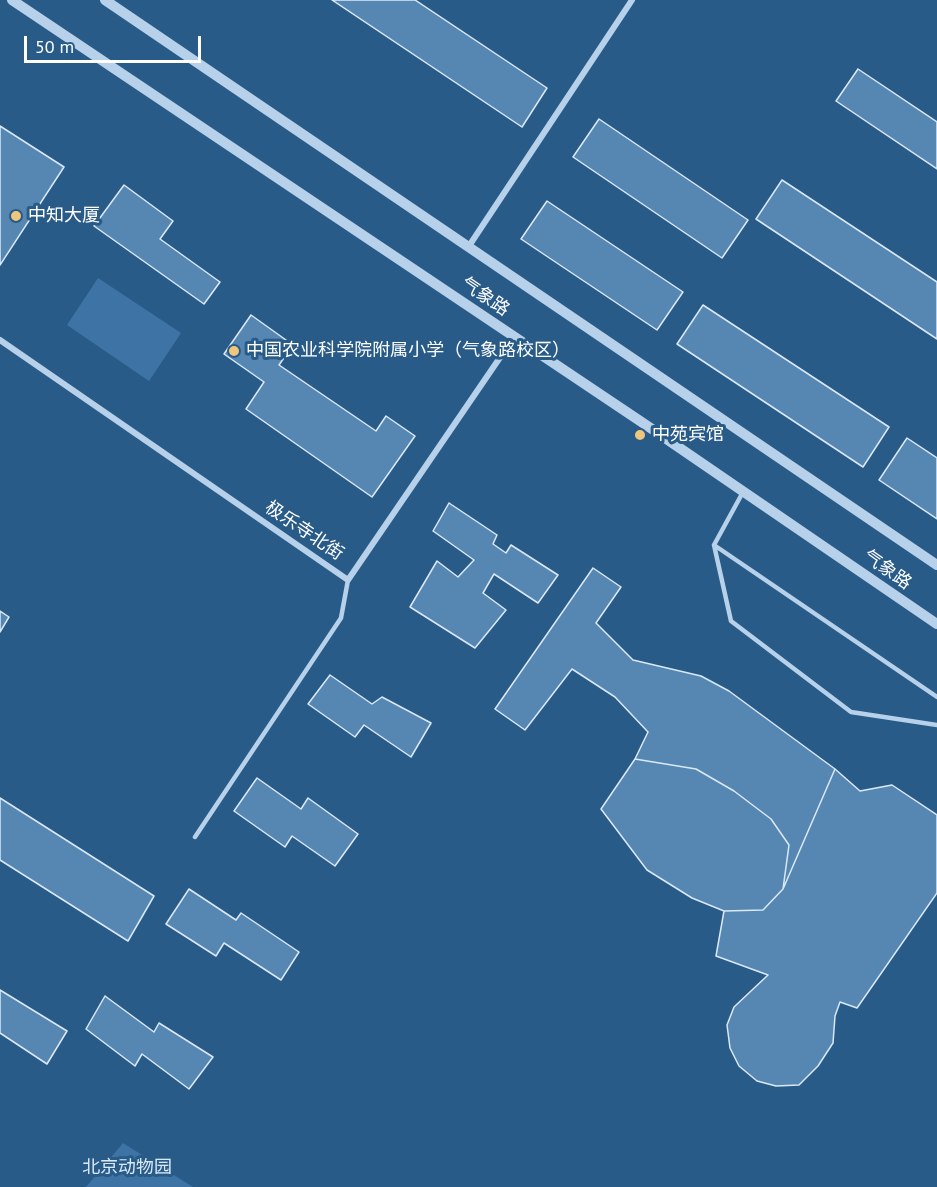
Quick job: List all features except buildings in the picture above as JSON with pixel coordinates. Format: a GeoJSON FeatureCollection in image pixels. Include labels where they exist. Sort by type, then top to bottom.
{"type":"FeatureCollection","features":[{"type":"Feature","properties":{"kind":"street","name":"气象路"},"geometry":{"type":"LineString","coordinates":[[12,0],[937,624]]}},
{"type":"Feature","properties":{"kind":"street","name":"气象路"},"geometry":{"type":"LineString","coordinates":[[105,0],[937,565]]}},
{"type":"Feature","properties":{"kind":"street"},"geometry":{"type":"LineString","coordinates":[[469,246],[632,0]]}},
{"type":"Feature","properties":{"kind":"street","name":"极乐寺北街"},"geometry":{"type":"LineString","coordinates":[[0,340],[348,580],[514,337]]}},
{"type":"Feature","properties":{"kind":"lane"},"geometry":{"type":"LineString","coordinates":[[743,491],[714,545],[731,621],[851,712],[937,725]]}},
{"type":"Feature","properties":{"kind":"lane"},"geometry":{"type":"LineString","coordinates":[[714,545],[937,696]]}},
{"type":"Feature","properties":{"kind":"lane"},"geometry":{"type":"LineString","coordinates":[[195,837],[341,618],[348,580]]}},
{"type":"Feature","properties":{"kind":"green space"},"geometry":{"type":"Polygon","coordinates":[[[98,278],[181,333],[149,381],[67,325],[98,278]]]}},
{"type":"Feature","properties":{"kind":"green space","name":"北京动物园"},"geometry":{"type":"Polygon","coordinates":[[[123,1143],[193,1187],[86,1187],[123,1143]]]}},
{"type":"Feature","properties":{"kind":"place","name":"中知大厦"},"geometry":{"type":"Point","coordinates":[16,216]}},
{"type":"Feature","properties":{"kind":"place","name":"中国农业科学院附属小学（气象路校区）"},"geometry":{"type":"Point","coordinates":[234,351]}},
{"type":"Feature","properties":{"kind":"place","name":"中苑宾馆"},"geometry":{"type":"Point","coordinates":[640,435]}}]}
